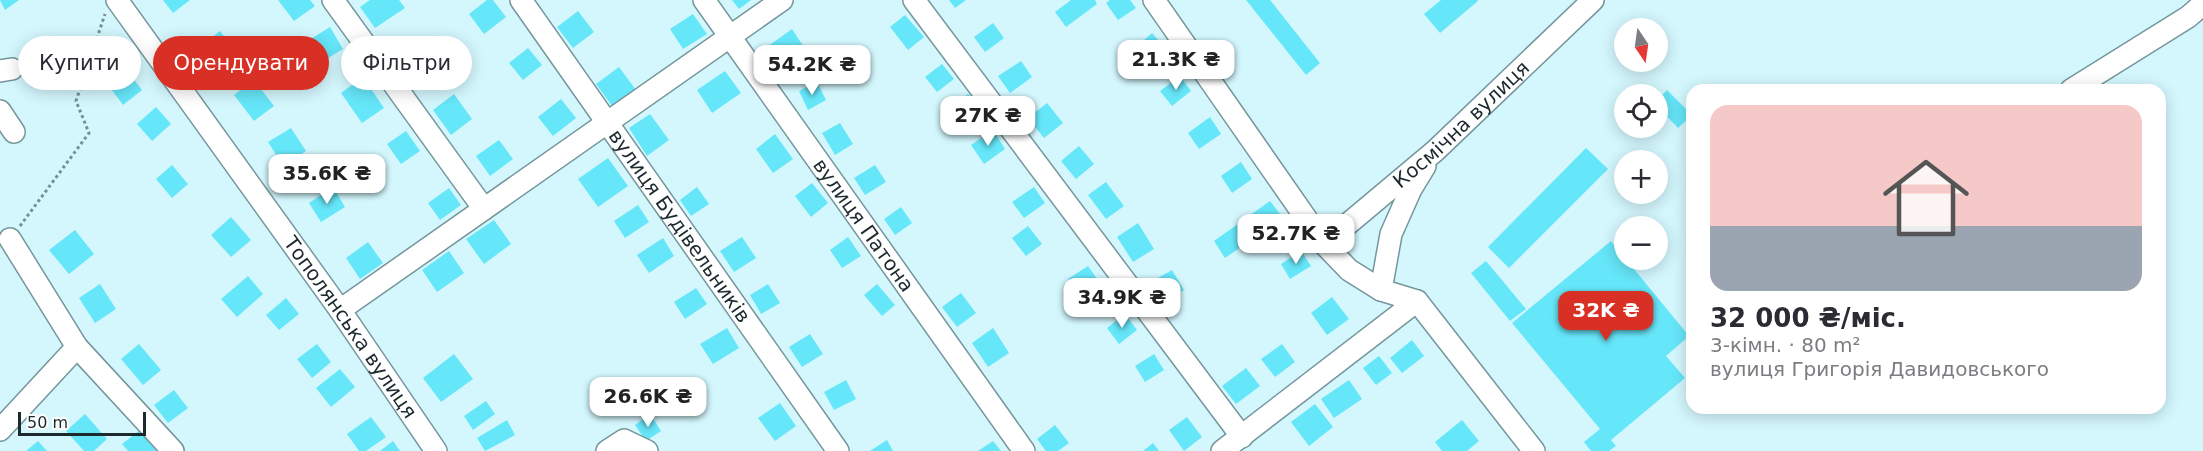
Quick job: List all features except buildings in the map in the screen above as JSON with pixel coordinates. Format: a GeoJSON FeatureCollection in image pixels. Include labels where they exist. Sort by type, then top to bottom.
{"type":"FeatureCollection","features":[{"type":"Feature","properties":{"kind":"street"},"geometry":{"type":"LineString","coordinates":[[333,0],[484,209]]}},
{"type":"Feature","properties":{"kind":"street","name":"вулиця Будівельників"},"geometry":{"type":"LineString","coordinates":[[521,0],[838,451]]}},
{"type":"Feature","properties":{"kind":"street","name":"вулиця Патона"},"geometry":{"type":"LineString","coordinates":[[704,0],[1024,451]]}},
{"type":"Feature","properties":{"kind":"street"},"geometry":{"type":"LineString","coordinates":[[340,310],[782,0]]}},
{"type":"Feature","properties":{"kind":"street"},"geometry":{"type":"LineString","coordinates":[[914,0],[1242,437]]}},
{"type":"Feature","properties":{"kind":"street"},"geometry":{"type":"LineString","coordinates":[[1154,0],[1324,244],[1349,270],[1381,290],[1417,301],[1534,451]]}},
{"type":"Feature","properties":{"kind":"street","name":"Космічна вулиця"},"geometry":{"type":"LineString","coordinates":[[1324,244],[1435,151],[1593,0]]}},
{"type":"Feature","properties":{"kind":"street"},"geometry":{"type":"LineString","coordinates":[[2081,84],[2188,17],[2203,4]]}},
{"type":"Feature","properties":{"kind":"street","name":"Тополянська вулиця"},"geometry":{"type":"LineString","coordinates":[[112,6],[340,310],[436,451]]}},
{"type":"Feature","properties":{"kind":"street"},"geometry":{"type":"LineString","coordinates":[[0,111],[14,132]]}},
{"type":"Feature","properties":{"kind":"street"},"geometry":{"type":"LineString","coordinates":[[1381,290],[1391,234],[1411,189],[1435,151]]}},
{"type":"Feature","properties":{"kind":"street"},"geometry":{"type":"LineString","coordinates":[[10,239],[77,347],[173,451]]}},
{"type":"Feature","properties":{"kind":"street"},"geometry":{"type":"LineString","coordinates":[[1222,451],[1417,301]]}},
{"type":"Feature","properties":{"kind":"street"},"geometry":{"type":"LineString","coordinates":[[0,430],[77,347]]}},
{"type":"Feature","properties":{"kind":"street"},"geometry":{"type":"LineString","coordinates":[[607,451],[624,440],[647,451]]}},
{"type":"Feature","properties":{"kind":"path"},"geometry":{"type":"LineString","coordinates":[[10,239],[89,133],[76,101],[112,6]]}}]}
